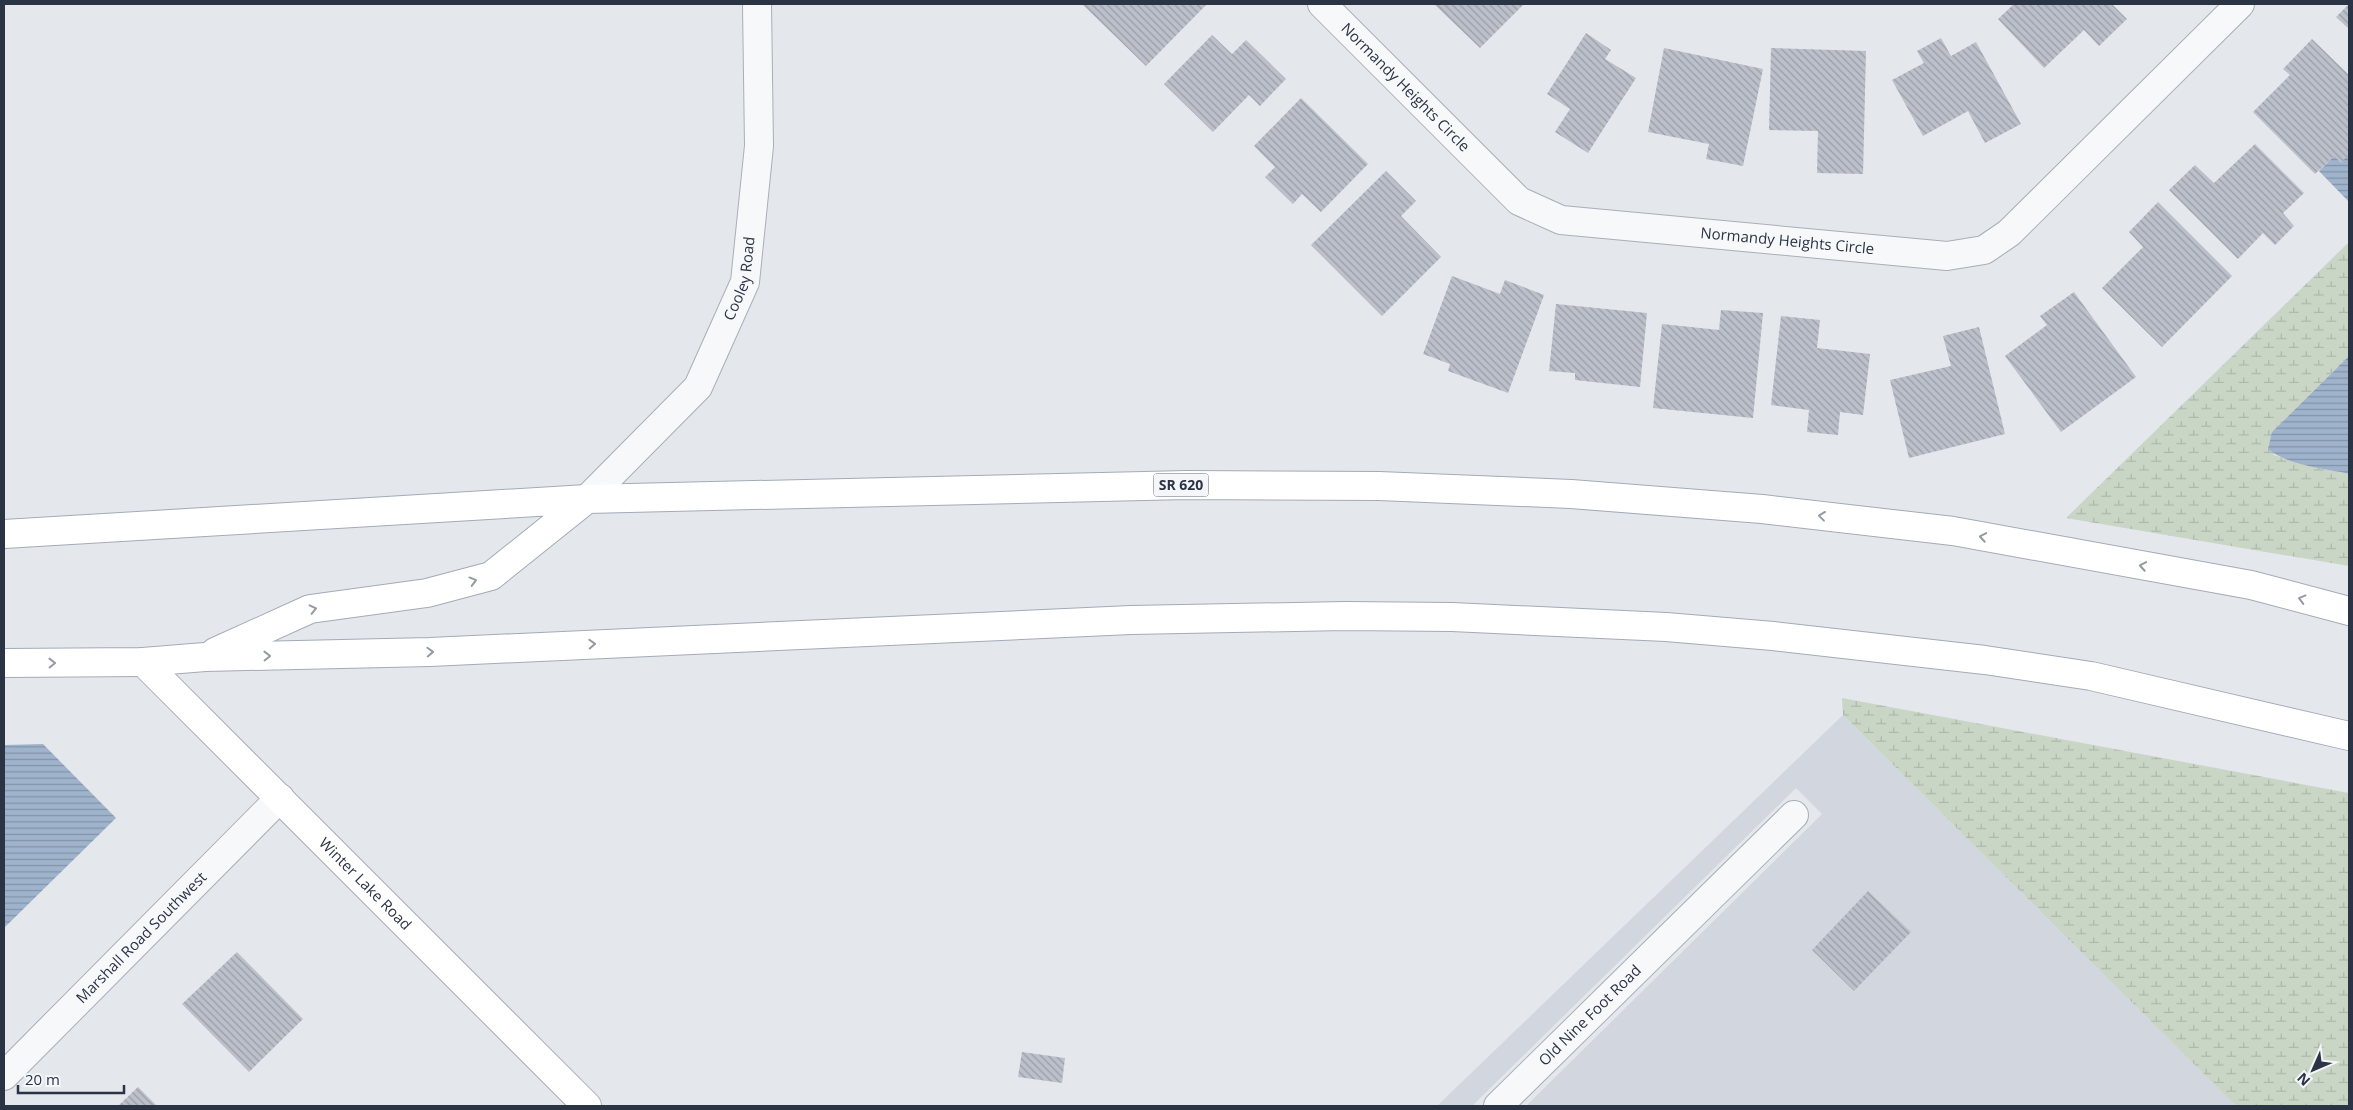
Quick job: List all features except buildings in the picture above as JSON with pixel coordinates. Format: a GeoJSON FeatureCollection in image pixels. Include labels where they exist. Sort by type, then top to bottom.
{"type":"FeatureCollection","features":[{"type":"Feature","properties":{"kind":"main road","name":"SR 620"},"geometry":{"type":"LineString","coordinates":[[4,534],[586,499],[1187,485],[1379,486],[1571,494],[1762,509],[1953,531],[2251,586],[2349,611]]}},
{"type":"Feature","properties":{"kind":"main road"},"geometry":{"type":"LineString","coordinates":[[205,657],[310,609],[427,593],[491,576],[586,499]]}},
{"type":"Feature","properties":{"kind":"main road"},"geometry":{"type":"LineString","coordinates":[[4,664],[142,662],[205,657],[430,652],[1131,620],[1345,616],[1452,617],[1666,627],[1772,636],[1985,660],[2091,676],[2349,736]]}},
{"type":"Feature","properties":{"kind":"main road","name":"Winter Lake Road"},"geometry":{"type":"LineString","coordinates":[[142,662],[587,1106]]}},
{"type":"Feature","properties":{"kind":"street","name":"Cooley Road"},"geometry":{"type":"LineString","coordinates":[[586,499],[698,387],[745,282],[759,146],[756,4]]}},
{"type":"Feature","properties":{"kind":"street","name":"Normandy Heights Circle"},"geometry":{"type":"LineString","coordinates":[[1322,4],[1520,201],[1561,220],[1947,256],[1984,250],[2009,233],[2240,4]]}},
{"type":"Feature","properties":{"kind":"street","name":"Marshall Road Southwest"},"geometry":{"type":"LineString","coordinates":[[4,1076],[280,798]]}},
{"type":"Feature","properties":{"kind":"street","name":"Old Nine Foot Road"},"geometry":{"type":"LineString","coordinates":[[1498,1106],[1794,815]]}},
{"type":"Feature","properties":{"kind":"shaded area"},"geometry":{"type":"Polygon","coordinates":[[[1843,715],[2236,1106],[1526,1106],[1822,814],[1796,788],[1472,1106],[1437,1106],[1843,715]]]}},
{"type":"Feature","properties":{"kind":"green space"},"geometry":{"type":"Polygon","coordinates":[[[2349,242],[2349,356],[2272,432],[2274,455],[2304,465],[2349,474],[2349,566],[2066,518],[2349,242]]]}},
{"type":"Feature","properties":{"kind":"green space"},"geometry":{"type":"Polygon","coordinates":[[[1842,698],[2349,793],[2349,1106],[2236,1106],[1843,715],[1842,698]]]}},
{"type":"Feature","properties":{"kind":"water"},"geometry":{"type":"Polygon","coordinates":[[[2349,141],[2349,202],[2319,171],[2349,141]]]}},
{"type":"Feature","properties":{"kind":"water"},"geometry":{"type":"Polygon","coordinates":[[[2349,356],[2349,474],[2296,463],[2276,455],[2268,449],[2272,432],[2349,356]]]}},
{"type":"Feature","properties":{"kind":"water"},"geometry":{"type":"Polygon","coordinates":[[[43,744],[116,818],[4,928],[4,745],[43,744]]]}}]}
